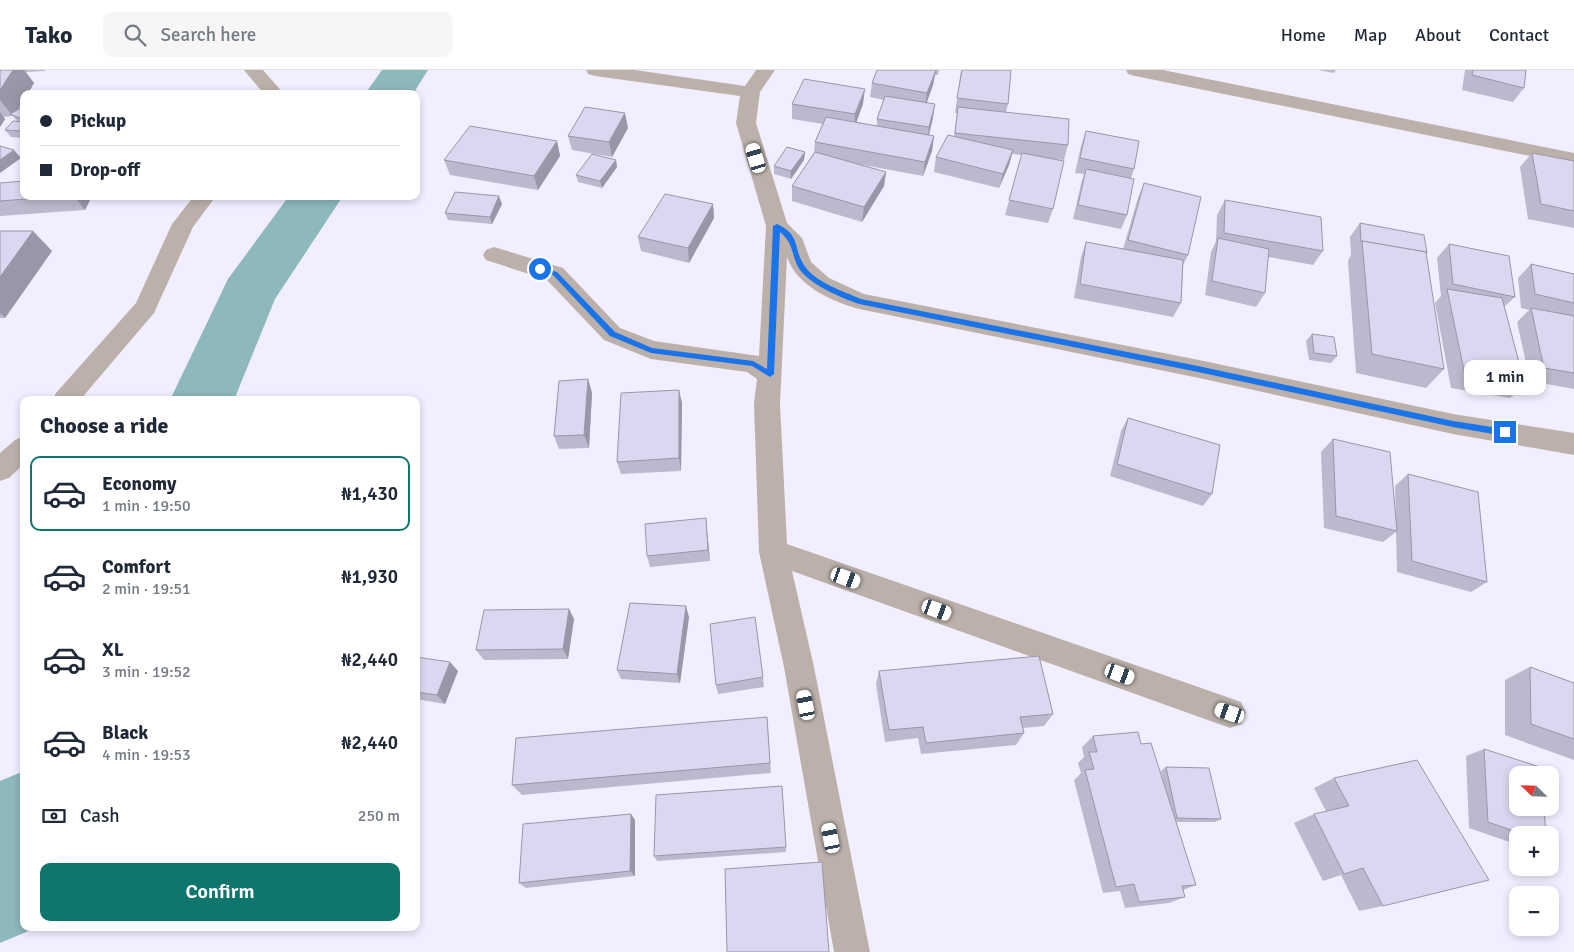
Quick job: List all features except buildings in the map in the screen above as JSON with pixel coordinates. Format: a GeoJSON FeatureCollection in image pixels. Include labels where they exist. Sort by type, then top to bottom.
{"type":"FeatureCollection","features":[{"type":"Feature","properties":{"kind":"street"},"geometry":{"type":"LineString","coordinates":[[253,70],[271,90]]}},
{"type":"Feature","properties":{"kind":"street"},"geometry":{"type":"LineString","coordinates":[[594,70],[750,92]]}},
{"type":"Feature","properties":{"kind":"street"},"geometry":{"type":"LineString","coordinates":[[766,70],[750,92],[746,123],[777,226],[767,404],[773,552],[799,667],[852,952]]}},
{"type":"Feature","properties":{"kind":"street"},"geometry":{"type":"LineString","coordinates":[[1135,70],[1574,159]]}},
{"type":"Feature","properties":{"kind":"street"},"geometry":{"type":"LineString","coordinates":[[68,396],[146,307],[183,224],[203,200]]}},
{"type":"Feature","properties":{"kind":"street"},"geometry":{"type":"LineString","coordinates":[[777,226],[791,238],[801,266],[821,284],[859,301],[1218,373],[1453,424],[1574,444]]}},
{"type":"Feature","properties":{"kind":"street"},"geometry":{"type":"LineString","coordinates":[[494,255],[555,274],[612,334],[651,350],[753,364],[770,374]]}},
{"type":"Feature","properties":{"kind":"street"},"geometry":{"type":"LineString","coordinates":[[0,470],[20,452]]}},
{"type":"Feature","properties":{"kind":"street"},"geometry":{"type":"LineString","coordinates":[[773,552],[1230,713]]}},
{"type":"Feature","properties":{"kind":"waterway"},"geometry":{"type":"LineString","coordinates":[[392,90],[405,70]]}},
{"type":"Feature","properties":{"kind":"waterway"},"geometry":{"type":"LineString","coordinates":[[204,396],[248,294],[314,200]]}},
{"type":"Feature","properties":{"kind":"waterway"},"geometry":{"type":"LineString","coordinates":[[0,899],[20,827]]}},
{"type":"Feature","properties":{"kind":"route"},"geometry":{"type":"LineString","coordinates":[[540,269],[555,274],[612,334],[651,350],[753,364],[770,374],[777,226],[791,238],[801,266],[821,284],[859,301],[1325,395],[1453,424],[1505,432]]}}]}
